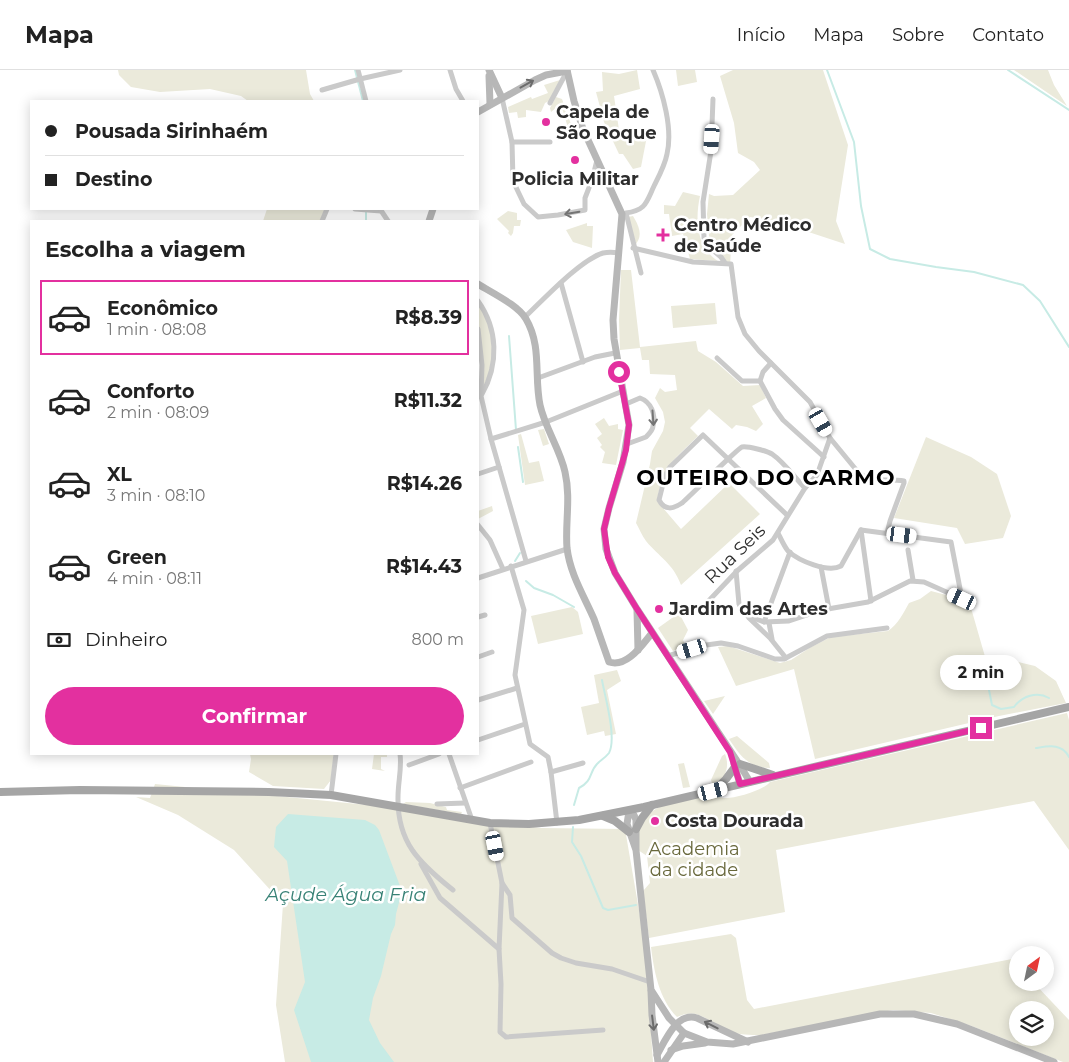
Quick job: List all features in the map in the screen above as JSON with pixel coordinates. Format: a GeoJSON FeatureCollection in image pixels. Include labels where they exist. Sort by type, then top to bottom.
{"type":"FeatureCollection","features":[{"type":"Feature","properties":{"kind":"main road"},"geometry":{"type":"LineString","coordinates":[[479,111],[546,75],[568,71],[574,101],[583,129],[624,214],[618,253],[614,320],[615,353],[629,425],[627,444],[604,529],[608,557],[615,573],[652,633],[730,752],[737,766],[750,782]]}},
{"type":"Feature","properties":{"kind":"main road"},"geometry":{"type":"LineString","coordinates":[[489,72],[502,98]]}},
{"type":"Feature","properties":{"kind":"main road"},"geometry":{"type":"LineString","coordinates":[[489,72],[490,104]]}},
{"type":"Feature","properties":{"kind":"main road"},"geometry":{"type":"LineString","coordinates":[[479,285],[506,301],[525,317],[535,340],[540,404],[565,472],[568,495],[567,549],[579,590],[593,619],[609,662],[614,664],[629,658],[652,633]]}},
{"type":"Feature","properties":{"kind":"main road"},"geometry":{"type":"LineString","coordinates":[[637,609],[638,650]]}},
{"type":"Feature","properties":{"kind":"main road"},"geometry":{"type":"LineString","coordinates":[[0,792],[80,790],[269,792],[331,796],[490,822],[557,823],[629,811],[1069,707]]}},
{"type":"Feature","properties":{"kind":"main road"},"geometry":{"type":"LineString","coordinates":[[737,766],[775,775]]}},
{"type":"Feature","properties":{"kind":"main road"},"geometry":{"type":"LineString","coordinates":[[737,766],[740,784]]}},
{"type":"Feature","properties":{"kind":"main road"},"geometry":{"type":"LineString","coordinates":[[713,791],[737,766]]}},
{"type":"Feature","properties":{"kind":"main road"},"geometry":{"type":"LineString","coordinates":[[633,831],[652,805]]}},
{"type":"Feature","properties":{"kind":"main road"},"geometry":{"type":"LineString","coordinates":[[629,811],[626,821],[633,831],[636,850],[658,1058]]}},
{"type":"Feature","properties":{"kind":"main road"},"geometry":{"type":"LineString","coordinates":[[602,816],[633,831]]}},
{"type":"Feature","properties":{"kind":"main road"},"geometry":{"type":"LineString","coordinates":[[651,990],[675,1026],[684,1034],[707,1042],[727,1044],[748,1042],[880,1014],[914,1014],[957,1024],[1054,1062]]}},
{"type":"Feature","properties":{"kind":"main road"},"geometry":{"type":"LineString","coordinates":[[658,1058],[675,1026],[684,1018],[694,1017],[748,1042]]}},
{"type":"Feature","properties":{"kind":"main road"},"geometry":{"type":"LineString","coordinates":[[664,1062],[684,1034]]}},
{"type":"Feature","properties":{"kind":"main road"},"geometry":{"type":"LineString","coordinates":[[672,1050],[707,1042]]}},
{"type":"Feature","properties":{"kind":"street"},"geometry":{"type":"LineString","coordinates":[[358,70],[366,100]]}},
{"type":"Feature","properties":{"kind":"street"},"geometry":{"type":"LineString","coordinates":[[322,90],[360,78],[400,70]]}},
{"type":"Feature","properties":{"kind":"street"},"geometry":{"type":"LineString","coordinates":[[450,70],[462,100]]}},
{"type":"Feature","properties":{"kind":"street"},"geometry":{"type":"LineString","coordinates":[[641,273],[624,214],[637,212],[645,206],[665,162],[668,149],[665,108],[653,70]]}},
{"type":"Feature","properties":{"kind":"street"},"geometry":{"type":"LineString","coordinates":[[550,103],[564,75],[568,71]]}},
{"type":"Feature","properties":{"kind":"street"},"geometry":{"type":"LineString","coordinates":[[502,98],[512,142],[514,186],[524,204],[538,216],[558,215],[585,210],[585,198],[597,159]]}},
{"type":"Feature","properties":{"kind":"street"},"geometry":{"type":"LineString","coordinates":[[713,99],[711,150],[703,202],[704,238],[708,246],[721,256],[726,264]]}},
{"type":"Feature","properties":{"kind":"street"},"geometry":{"type":"LineString","coordinates":[[512,142],[550,142]]}},
{"type":"Feature","properties":{"kind":"street"},"geometry":{"type":"LineString","coordinates":[[633,248],[693,262],[731,264],[740,324],[748,338],[810,402],[840,452],[863,476],[871,479],[904,481],[886,533]]}},
{"type":"Feature","properties":{"kind":"street"},"geometry":{"type":"LineString","coordinates":[[525,317],[589,260],[601,254],[618,253]]}},
{"type":"Feature","properties":{"kind":"street"},"geometry":{"type":"LineString","coordinates":[[561,283],[583,362]]}},
{"type":"Feature","properties":{"kind":"street"},"geometry":{"type":"LineString","coordinates":[[479,303],[490,322],[494,355],[490,380],[480,396]]}},
{"type":"Feature","properties":{"kind":"street"},"geometry":{"type":"LineString","coordinates":[[479,341],[482,365],[480,396],[499,467],[518,564],[524,610],[515,670],[517,688],[530,744],[548,757],[552,772],[557,823]]}},
{"type":"Feature","properties":{"kind":"street"},"geometry":{"type":"LineString","coordinates":[[538,378],[605,354],[615,353]]}},
{"type":"Feature","properties":{"kind":"street"},"geometry":{"type":"LineString","coordinates":[[717,358],[742,381],[760,381]]}},
{"type":"Feature","properties":{"kind":"street"},"geometry":{"type":"LineString","coordinates":[[771,363],[762,374],[760,381],[775,409],[783,420],[824,457]]}},
{"type":"Feature","properties":{"kind":"street"},"geometry":{"type":"LineString","coordinates":[[491,439],[546,422],[623,391]]}},
{"type":"Feature","properties":{"kind":"street"},"geometry":{"type":"LineString","coordinates":[[626,404],[640,398],[649,402],[652,406],[654,425],[646,438],[627,444]]}},
{"type":"Feature","properties":{"kind":"street"},"geometry":{"type":"LineString","coordinates":[[787,515],[728,460],[703,435],[670,467],[665,476],[659,500],[666,508],[676,507],[728,460],[744,446],[765,451],[775,456],[805,488],[817,475],[830,438]]}},
{"type":"Feature","properties":{"kind":"street"},"geometry":{"type":"LineString","coordinates":[[479,474],[499,467]]}},
{"type":"Feature","properties":{"kind":"street","name":"Rua Seis"},"geometry":{"type":"LineString","coordinates":[[698,611],[736,571],[773,540],[805,488]]}},
{"type":"Feature","properties":{"kind":"street"},"geometry":{"type":"LineString","coordinates":[[479,526],[490,540],[503,569]]}},
{"type":"Feature","properties":{"kind":"street"},"geometry":{"type":"LineString","coordinates":[[745,614],[766,622],[789,621],[829,609],[871,600],[913,580],[938,587],[962,599],[952,544],[948,540],[861,530]]}},
{"type":"Feature","properties":{"kind":"street"},"geometry":{"type":"LineString","coordinates":[[778,533],[790,552],[801,559],[821,567],[830,568],[842,566],[861,530]]}},
{"type":"Feature","properties":{"kind":"street"},"geometry":{"type":"LineString","coordinates":[[861,530],[871,600]]}},
{"type":"Feature","properties":{"kind":"street"},"geometry":{"type":"LineString","coordinates":[[479,578],[567,549]]}},
{"type":"Feature","properties":{"kind":"street"},"geometry":{"type":"LineString","coordinates":[[908,550],[913,580]]}},
{"type":"Feature","properties":{"kind":"street"},"geometry":{"type":"LineString","coordinates":[[773,642],[766,622],[790,552]]}},
{"type":"Feature","properties":{"kind":"street"},"geometry":{"type":"LineString","coordinates":[[821,567],[829,609]]}},
{"type":"Feature","properties":{"kind":"street"},"geometry":{"type":"LineString","coordinates":[[736,571],[739,604],[745,614],[786,658]]}},
{"type":"Feature","properties":{"kind":"street"},"geometry":{"type":"LineString","coordinates":[[479,617],[484,615]]}},
{"type":"Feature","properties":{"kind":"street"},"geometry":{"type":"LineString","coordinates":[[668,656],[712,643],[721,643],[738,646],[775,659],[786,658],[827,636],[887,628]]}},
{"type":"Feature","properties":{"kind":"street"},"geometry":{"type":"LineString","coordinates":[[479,658],[492,652]]}},
{"type":"Feature","properties":{"kind":"street"},"geometry":{"type":"LineString","coordinates":[[479,700],[517,688]]}},
{"type":"Feature","properties":{"kind":"street"},"geometry":{"type":"LineString","coordinates":[[479,740],[525,724]]}},
{"type":"Feature","properties":{"kind":"street"},"geometry":{"type":"LineString","coordinates":[[331,796],[336,755]]}},
{"type":"Feature","properties":{"kind":"street"},"geometry":{"type":"LineString","coordinates":[[400,755],[398,808],[400,827],[410,847],[440,898],[499,949]]}},
{"type":"Feature","properties":{"kind":"street"},"geometry":{"type":"LineString","coordinates":[[409,765],[437,755]]}},
{"type":"Feature","properties":{"kind":"street"},"geometry":{"type":"LineString","coordinates":[[449,755],[472,820]]}},
{"type":"Feature","properties":{"kind":"street"},"geometry":{"type":"LineString","coordinates":[[460,788],[531,762]]}},
{"type":"Feature","properties":{"kind":"street"},"geometry":{"type":"LineString","coordinates":[[552,772],[584,763]]}},
{"type":"Feature","properties":{"kind":"street"},"geometry":{"type":"LineString","coordinates":[[437,804],[465,803]]}},
{"type":"Feature","properties":{"kind":"street"},"geometry":{"type":"LineString","coordinates":[[490,822],[502,883],[499,949],[501,984],[500,1032],[506,1037],[603,1030]]}},
{"type":"Feature","properties":{"kind":"street"},"geometry":{"type":"LineString","coordinates":[[419,860],[453,890]]}},
{"type":"Feature","properties":{"kind":"street"},"geometry":{"type":"LineString","coordinates":[[502,883],[510,895],[512,918],[557,956],[576,962],[612,968],[650,982]]}},
{"type":"Feature","properties":{"kind":"green space"},"geometry":{"type":"Polygon","coordinates":[[[118,70],[306,70],[310,94],[313,100],[247,100],[241,96],[210,89],[160,92],[131,87],[119,75],[118,70]]]}},
{"type":"Feature","properties":{"kind":"green space"},"geometry":{"type":"Polygon","coordinates":[[[637,70],[640,89],[614,96],[619,130],[643,129],[643,136],[647,136],[641,167],[633,169],[623,154],[619,154],[604,122],[596,92],[603,91],[602,72],[619,74],[637,70]]]}},
{"type":"Feature","properties":{"kind":"green space"},"geometry":{"type":"Polygon","coordinates":[[[676,70],[695,70],[697,82],[678,86],[676,70]]]}},
{"type":"Feature","properties":{"kind":"green space"},"geometry":{"type":"Polygon","coordinates":[[[733,70],[823,70],[848,145],[836,221],[845,244],[772,220],[750,217],[732,235],[730,265],[710,247],[707,214],[709,194],[714,196],[733,195],[760,170],[754,162],[738,153],[734,123],[720,76],[733,70]]]}},
{"type":"Feature","properties":{"kind":"green space"},"geometry":{"type":"Polygon","coordinates":[[[1014,70],[1048,70],[1054,85],[1067,106],[1014,70]]]}},
{"type":"Feature","properties":{"kind":"green space"},"geometry":{"type":"Polygon","coordinates":[[[560,80],[541,112],[526,110],[526,117],[518,118],[517,112],[509,113],[508,107],[531,97],[532,99],[548,93],[544,85],[560,80]]]}},
{"type":"Feature","properties":{"kind":"green space"},"geometry":{"type":"Polygon","coordinates":[[[556,97],[562,99],[571,124],[568,128],[563,111],[556,108],[551,112],[550,108],[556,97]]]}},
{"type":"Feature","properties":{"kind":"green space"},"geometry":{"type":"Polygon","coordinates":[[[683,192],[700,196],[698,223],[701,240],[705,248],[718,261],[690,259],[683,234],[672,236],[669,214],[664,214],[664,205],[675,206],[683,192]]]}},
{"type":"Feature","properties":{"kind":"green space"},"geometry":{"type":"Polygon","coordinates":[[[267,210],[326,210],[323,220],[263,220],[267,210]]]}},
{"type":"Feature","properties":{"kind":"green space"},"geometry":{"type":"Polygon","coordinates":[[[508,211],[517,213],[517,220],[521,220],[520,226],[514,226],[511,236],[508,233],[509,231],[497,219],[508,211]]]}},
{"type":"Feature","properties":{"kind":"green space"},"geometry":{"type":"Polygon","coordinates":[[[633,216],[639,230],[636,244],[628,217],[633,216]]]}},
{"type":"Feature","properties":{"kind":"green space"},"geometry":{"type":"Polygon","coordinates":[[[587,223],[587,226],[593,226],[592,248],[573,242],[566,230],[587,223]]]}},
{"type":"Feature","properties":{"kind":"green space"},"geometry":{"type":"Polygon","coordinates":[[[621,270],[631,270],[640,347],[696,341],[698,351],[716,362],[743,386],[760,385],[766,398],[752,406],[763,424],[756,431],[736,425],[732,429],[709,409],[690,428],[698,436],[666,471],[657,501],[681,529],[729,483],[760,514],[681,585],[674,571],[643,537],[636,523],[652,451],[663,431],[665,422],[663,412],[655,398],[660,388],[665,392],[677,390],[675,375],[650,374],[649,360],[642,360],[640,348],[620,350],[621,270]]]}},
{"type":"Feature","properties":{"kind":"green space"},"geometry":{"type":"Polygon","coordinates":[[[715,303],[717,324],[673,328],[671,306],[715,303]]]}},
{"type":"Feature","properties":{"kind":"green space"},"geometry":{"type":"Polygon","coordinates":[[[479,306],[488,321],[492,337],[491,363],[483,387],[479,306]]]}},
{"type":"Feature","properties":{"kind":"green space"},"geometry":{"type":"Polygon","coordinates":[[[604,418],[609,426],[618,424],[618,429],[623,430],[616,465],[602,463],[605,452],[600,447],[602,445],[597,438],[602,434],[595,424],[604,418]]]}},
{"type":"Feature","properties":{"kind":"green space"},"geometry":{"type":"Polygon","coordinates":[[[544,429],[549,444],[543,446],[538,430],[544,429]]]}},
{"type":"Feature","properties":{"kind":"green space"},"geometry":{"type":"Polygon","coordinates":[[[521,434],[529,463],[539,461],[544,481],[525,485],[518,435],[521,434]]]}},
{"type":"Feature","properties":{"kind":"green space"},"geometry":{"type":"Polygon","coordinates":[[[926,437],[971,457],[997,474],[1011,516],[1003,538],[965,544],[957,528],[894,518],[926,437]]]}},
{"type":"Feature","properties":{"kind":"green space"},"geometry":{"type":"Polygon","coordinates":[[[492,506],[493,511],[479,518],[479,511],[492,506]]]}},
{"type":"Feature","properties":{"kind":"green space"},"geometry":{"type":"Polygon","coordinates":[[[931,591],[969,601],[988,667],[1014,661],[1035,666],[1056,681],[1066,703],[999,716],[815,759],[794,669],[736,686],[718,647],[728,646],[780,663],[791,660],[831,637],[888,631],[897,622],[909,603],[920,599],[931,591]]]}},
{"type":"Feature","properties":{"kind":"green space"},"geometry":{"type":"Polygon","coordinates":[[[572,607],[578,612],[583,634],[538,644],[531,616],[572,607]]]}},
{"type":"Feature","properties":{"kind":"green space"},"geometry":{"type":"Polygon","coordinates":[[[679,613],[688,630],[683,640],[686,646],[673,651],[658,628],[679,613]]]}},
{"type":"Feature","properties":{"kind":"green space"},"geometry":{"type":"Polygon","coordinates":[[[617,670],[621,681],[607,690],[616,734],[605,736],[604,731],[587,735],[581,707],[599,703],[594,675],[617,670]]]}},
{"type":"Feature","properties":{"kind":"green space"},"geometry":{"type":"Polygon","coordinates":[[[725,696],[713,714],[704,701],[725,696]]]}},
{"type":"Feature","properties":{"kind":"green space","name":"Academia da cidade"},"geometry":{"type":"Polygon","coordinates":[[[1067,713],[1069,720],[1069,850],[1034,801],[776,850],[785,912],[649,938],[643,891],[650,883],[647,856],[638,850],[638,833],[640,824],[645,817],[660,807],[679,799],[705,794],[729,798],[755,791],[770,782],[1067,713]]]}},
{"type":"Feature","properties":{"kind":"green space"},"geometry":{"type":"Polygon","coordinates":[[[737,736],[769,763],[770,768],[756,766],[741,756],[729,739],[737,736]]]}},
{"type":"Feature","properties":{"kind":"green space"},"geometry":{"type":"Polygon","coordinates":[[[725,754],[726,772],[721,779],[712,783],[711,780],[722,756],[725,754]]]}},
{"type":"Feature","properties":{"kind":"green space"},"geometry":{"type":"Polygon","coordinates":[[[250,755],[334,755],[331,780],[324,789],[273,786],[249,772],[250,755]]]}},
{"type":"Feature","properties":{"kind":"green space"},"geometry":{"type":"Polygon","coordinates":[[[374,755],[387,755],[387,757],[381,757],[381,769],[385,771],[372,769],[374,755]]]}},
{"type":"Feature","properties":{"kind":"green space"},"geometry":{"type":"Polygon","coordinates":[[[684,763],[690,787],[683,788],[678,764],[684,763]]]}},
{"type":"Feature","properties":{"kind":"green space"},"geometry":{"type":"Polygon","coordinates":[[[155,784],[398,808],[541,828],[625,829],[645,945],[653,1062],[285,1062],[276,1005],[283,904],[234,850],[178,815],[136,797],[150,798],[155,784]]]}},
{"type":"Feature","properties":{"kind":"green space"},"geometry":{"type":"Polygon","coordinates":[[[406,802],[430,803],[446,807],[447,810],[462,812],[461,814],[403,804],[406,802]]]}},
{"type":"Feature","properties":{"kind":"green space"},"geometry":{"type":"Polygon","coordinates":[[[731,934],[736,938],[747,1000],[754,1009],[1009,960],[1009,991],[1042,991],[1051,1001],[1009,1001],[1009,1041],[931,1013],[893,1010],[761,1035],[744,1034],[721,1028],[698,1015],[685,1014],[677,1017],[666,1002],[658,984],[651,947],[731,934]]]}},
{"type":"Feature","properties":{"kind":"green space"},"geometry":{"type":"Polygon","coordinates":[[[1054,1004],[1069,1020],[1069,1062],[1063,1062],[1022,1046],[1054,1046],[1054,1004]]]}},
{"type":"Feature","properties":{"kind":"water","name":"Açude Água Fria"},"geometry":{"type":"Polygon","coordinates":[[[288,814],[365,820],[375,825],[379,830],[400,886],[401,895],[395,925],[373,998],[369,1020],[380,1043],[394,1062],[311,1062],[294,1010],[305,982],[287,861],[274,847],[276,827],[288,814]]]}},
{"type":"Feature","properties":{"kind":"waterway"},"geometry":{"type":"LineString","coordinates":[[355,70],[363,100]]}},
{"type":"Feature","properties":{"kind":"waterway"},"geometry":{"type":"LineString","coordinates":[[827,70],[854,142],[861,206],[870,249],[890,259],[974,272],[1023,285],[1040,301],[1069,347]]}},
{"type":"Feature","properties":{"kind":"waterway"},"geometry":{"type":"LineString","coordinates":[[1008,70],[1069,110]]}},
{"type":"Feature","properties":{"kind":"waterway"},"geometry":{"type":"LineString","coordinates":[[366,211],[366,220]]}},
{"type":"Feature","properties":{"kind":"waterway"},"geometry":{"type":"LineString","coordinates":[[509,336],[516,430]]}},
{"type":"Feature","properties":{"kind":"waterway"},"geometry":{"type":"LineString","coordinates":[[518,447],[523,482]]}},
{"type":"Feature","properties":{"kind":"waterway"},"geometry":{"type":"LineString","coordinates":[[515,561],[520,553]]}},
{"type":"Feature","properties":{"kind":"waterway"},"geometry":{"type":"LineString","coordinates":[[526,581],[534,588],[553,595],[574,607]]}},
{"type":"Feature","properties":{"kind":"waterway"},"geometry":{"type":"LineString","coordinates":[[574,805],[579,788],[587,782],[597,764],[609,753],[611,746],[611,728],[602,680]]}},
{"type":"Feature","properties":{"kind":"waterway"},"geometry":{"type":"LineString","coordinates":[[989,690],[992,705],[1001,709],[1014,707],[1025,697],[1040,695],[1049,698]]}},
{"type":"Feature","properties":{"kind":"waterway"},"geometry":{"type":"LineString","coordinates":[[1036,748],[1059,747],[1069,757]]}},
{"type":"Feature","properties":{"kind":"waterway"},"geometry":{"type":"LineString","coordinates":[[573,827],[572,842],[581,856],[603,908],[608,910],[636,905]]}},
{"type":"Feature","properties":{"kind":"place","name":"Capela de São Roque"},"geometry":{"type":"Point","coordinates":[546,122]}},
{"type":"Feature","properties":{"kind":"place","name":"Policia Militar"},"geometry":{"type":"Point","coordinates":[575,160]}},
{"type":"Feature","properties":{"kind":"place","name":"Centro Médico de Saúde"},"geometry":{"type":"Point","coordinates":[663,235]}},
{"type":"Feature","properties":{"kind":"place","name":"Jardim das Artes"},"geometry":{"type":"Point","coordinates":[659,609]}},
{"type":"Feature","properties":{"kind":"place","name":"Costa Dourada"},"geometry":{"type":"Point","coordinates":[655,821]}},
{"type":"Feature","properties":{"kind":"district","name":"OUTEIRO DO CARMO"},"geometry":{"type":"Point","coordinates":[766,477]}},
{"type":"Feature","properties":{"kind":"route"},"geometry":{"type":"LineString","coordinates":[[619,372],[629,425],[626,450],[604,529],[608,557],[615,573],[652,633],[730,752],[740,784],[981,728]]}}]}
